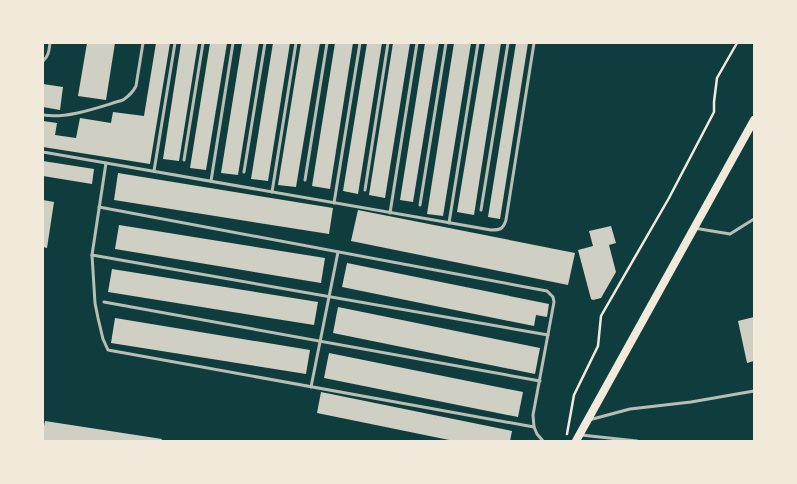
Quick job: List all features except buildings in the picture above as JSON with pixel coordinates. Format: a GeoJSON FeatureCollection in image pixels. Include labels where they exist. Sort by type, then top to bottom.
{"type":"FeatureCollection","features":[{"type":"Feature","properties":{"kind":"main road"},"geometry":{"type":"LineString","coordinates":[[577,439],[754,120]]}},
{"type":"Feature","properties":{"kind":"lane"},"geometry":{"type":"LineString","coordinates":[[43,61],[46,59],[48,54],[50,43]]}},
{"type":"Feature","properties":{"kind":"lane"},"geometry":{"type":"LineString","coordinates":[[43,115],[56,116],[75,113],[123,100],[136,86],[143,43]]}},
{"type":"Feature","properties":{"kind":"lane"},"geometry":{"type":"LineString","coordinates":[[154,171],[175,43]]}},
{"type":"Feature","properties":{"kind":"lane"},"geometry":{"type":"LineString","coordinates":[[184,160],[203,43]]}},
{"type":"Feature","properties":{"kind":"lane"},"geometry":{"type":"LineString","coordinates":[[211,181],[233,43]]}},
{"type":"Feature","properties":{"kind":"lane"},"geometry":{"type":"LineString","coordinates":[[244,172],[264,43]]}},
{"type":"Feature","properties":{"kind":"lane"},"geometry":{"type":"LineString","coordinates":[[272,192],[296,43]]}},
{"type":"Feature","properties":{"kind":"lane"},"geometry":{"type":"LineString","coordinates":[[305,180],[327,43]]}},
{"type":"Feature","properties":{"kind":"lane"},"geometry":{"type":"LineString","coordinates":[[334,203],[360,43]]}},
{"type":"Feature","properties":{"kind":"lane"},"geometry":{"type":"LineString","coordinates":[[365,190],[388,43]]}},
{"type":"Feature","properties":{"kind":"lane"},"geometry":{"type":"LineString","coordinates":[[390,213],[417,43]]}},
{"type":"Feature","properties":{"kind":"lane"},"geometry":{"type":"LineString","coordinates":[[420,205],[446,43]]}},
{"type":"Feature","properties":{"kind":"lane"},"geometry":{"type":"LineString","coordinates":[[449,223],[478,43]]}},
{"type":"Feature","properties":{"kind":"lane"},"geometry":{"type":"LineString","coordinates":[[481,210],[508,43]]}},
{"type":"Feature","properties":{"kind":"lane"},"geometry":{"type":"LineString","coordinates":[[43,152],[390,213],[491,230],[499,230],[504,226],[506,220],[534,43]]}},
{"type":"Feature","properties":{"kind":"lane"},"geometry":{"type":"LineString","coordinates":[[106,163],[92,255],[95,303],[103,339],[108,350],[534,427]]}},
{"type":"Feature","properties":{"kind":"lane"},"geometry":{"type":"LineString","coordinates":[[99,207],[547,291],[553,297],[554,302],[533,415],[534,427],[537,434],[543,441]]}},
{"type":"Feature","properties":{"kind":"lane"},"geometry":{"type":"LineString","coordinates":[[694,228],[730,234],[754,219]]}},
{"type":"Feature","properties":{"kind":"lane"},"geometry":{"type":"LineString","coordinates":[[311,386],[338,252]]}},
{"type":"Feature","properties":{"kind":"lane"},"geometry":{"type":"LineString","coordinates":[[92,255],[548,335]]}},
{"type":"Feature","properties":{"kind":"lane"},"geometry":{"type":"LineString","coordinates":[[104,302],[540,381]]}},
{"type":"Feature","properties":{"kind":"lane"},"geometry":{"type":"LineString","coordinates":[[587,421],[630,409],[691,402],[754,391]]}},
{"type":"Feature","properties":{"kind":"lane"},"geometry":{"type":"LineString","coordinates":[[577,439],[637,441]]}},
{"type":"Feature","properties":{"kind":"path"},"geometry":{"type":"LineString","coordinates":[[577,439],[567,437],[574,395],[598,346],[601,316],[669,198],[714,112],[717,78],[737,43]]}}]}
